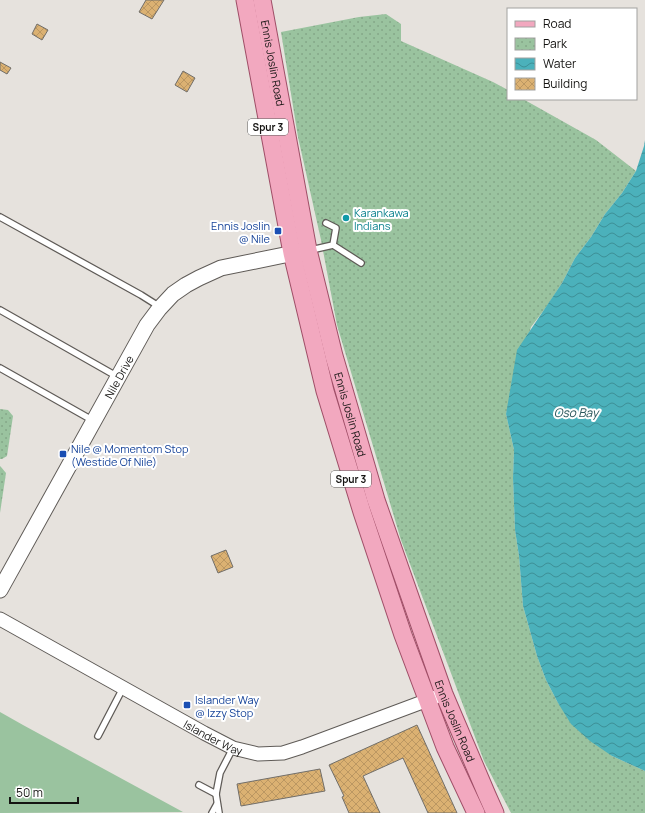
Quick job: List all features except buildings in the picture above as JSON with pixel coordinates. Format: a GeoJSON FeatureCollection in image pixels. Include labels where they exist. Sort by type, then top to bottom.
{"type":"FeatureCollection","features":[{"type":"Feature","properties":{"kind":"main road","name":"Ennis Joslin Road"},"geometry":{"type":"LineString","coordinates":[[244,0],[292,254],[325,391],[362,512],[403,634],[445,747],[476,813]]}},
{"type":"Feature","properties":{"kind":"main road","name":"Ennis Joslin Road"},"geometry":{"type":"LineString","coordinates":[[262,0],[308,250],[334,356],[376,500],[444,694],[495,813]]}},
{"type":"Feature","properties":{"kind":"main road","name":"Nile Drive"},"geometry":{"type":"LineString","coordinates":[[0,590],[147,326],[160,308],[173,294],[186,285],[221,268],[308,250]]}},
{"type":"Feature","properties":{"kind":"street","name":"Islander Way"},"geometry":{"type":"LineString","coordinates":[[0,619],[204,733],[233,748],[258,754],[283,753],[302,747],[444,694]]}},
{"type":"Feature","properties":{"kind":"lane"},"geometry":{"type":"LineString","coordinates":[[0,217],[141,295],[160,308]]}},
{"type":"Feature","properties":{"kind":"lane"},"geometry":{"type":"LineString","coordinates":[[326,223],[336,228],[333,246]]}},
{"type":"Feature","properties":{"kind":"lane"},"geometry":{"type":"LineString","coordinates":[[308,250],[333,246],[361,263]]}},
{"type":"Feature","properties":{"kind":"lane"},"geometry":{"type":"LineString","coordinates":[[0,310],[119,377]]}},
{"type":"Feature","properties":{"kind":"lane"},"geometry":{"type":"LineString","coordinates":[[0,368],[94,421]]}},
{"type":"Feature","properties":{"kind":"lane"},"geometry":{"type":"LineString","coordinates":[[98,736],[123,688]]}},
{"type":"Feature","properties":{"kind":"lane"},"geometry":{"type":"LineString","coordinates":[[218,813],[216,794],[220,773],[233,748]]}},
{"type":"Feature","properties":{"kind":"lane"},"geometry":{"type":"LineString","coordinates":[[199,785],[216,794]]}},
{"type":"Feature","properties":{"kind":"lane"},"geometry":{"type":"LineString","coordinates":[[212,813],[218,804]]}},
{"type":"Feature","properties":{"kind":"green space"},"geometry":{"type":"Polygon","coordinates":[[[386,14],[401,24],[401,41],[507,89],[507,100],[525,100],[596,140],[636,171],[575,258],[562,283],[531,327],[506,414],[514,450],[513,478],[515,530],[519,556],[523,606],[537,656],[546,680],[558,703],[612,756],[645,771],[645,813],[511,813],[484,761],[401,540],[337,325],[321,240],[298,137],[281,32],[359,17],[386,14]]]}},
{"type":"Feature","properties":{"kind":"green space"},"geometry":{"type":"Polygon","coordinates":[[[0,409],[8,410],[13,416],[7,456],[2,459],[0,459],[0,409]]]}},
{"type":"Feature","properties":{"kind":"green space"},"geometry":{"type":"Polygon","coordinates":[[[0,466],[6,473],[0,513],[0,466]]]}},
{"type":"Feature","properties":{"kind":"green space"},"geometry":{"type":"Polygon","coordinates":[[[0,712],[23,725],[183,812],[0,813],[0,712]]]}},
{"type":"Feature","properties":{"kind":"water","name":"Oso Bay"},"geometry":{"type":"Polygon","coordinates":[[[645,140],[645,771],[612,756],[590,741],[571,724],[546,680],[537,656],[523,606],[519,556],[515,530],[513,478],[514,450],[506,414],[517,350],[562,283],[575,258],[636,171],[645,140]]]}},
{"type":"Feature","properties":{"kind":"place","name":"Karankawa Indians"},"geometry":{"type":"Point","coordinates":[346,218]}},
{"type":"Feature","properties":{"kind":"place","name":"Ennis Joslin @ Nile"},"geometry":{"type":"Point","coordinates":[278,231]}},
{"type":"Feature","properties":{"kind":"place","name":"Nile @ Momentom Stop (Westide Of Nile)"},"geometry":{"type":"Point","coordinates":[63,454]}},
{"type":"Feature","properties":{"kind":"place","name":"Islander Way @ Izzy Stop"},"geometry":{"type":"Point","coordinates":[187,705]}}]}
